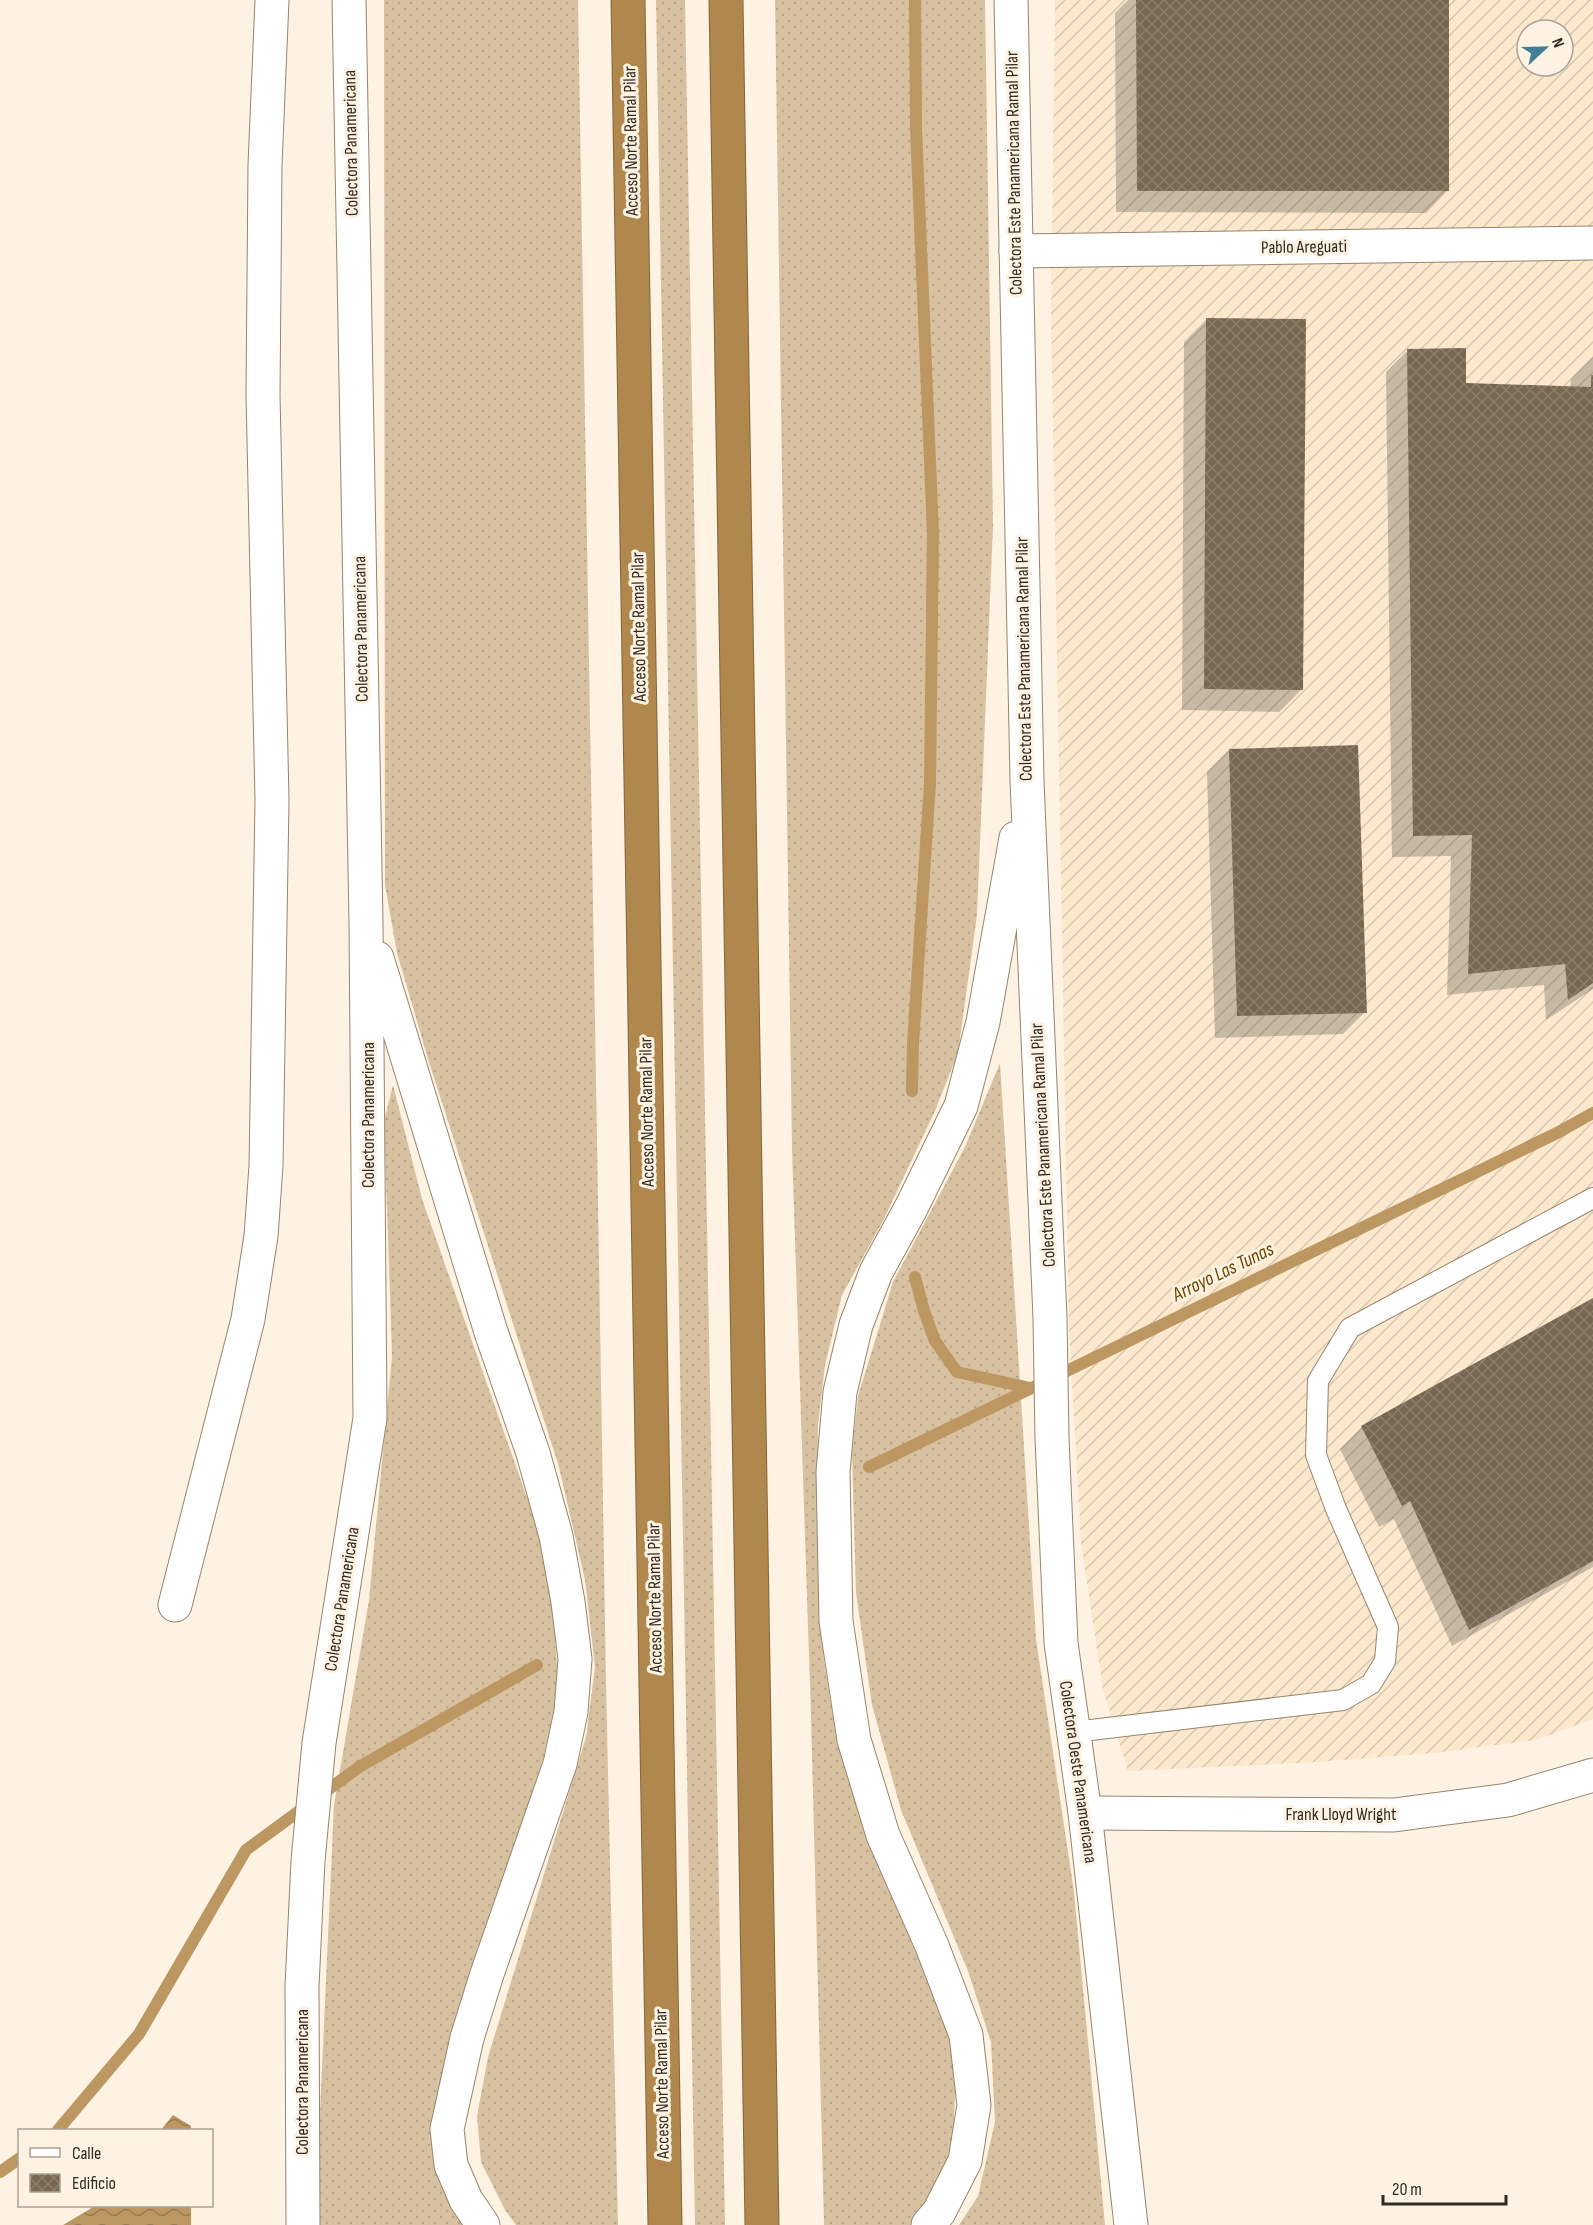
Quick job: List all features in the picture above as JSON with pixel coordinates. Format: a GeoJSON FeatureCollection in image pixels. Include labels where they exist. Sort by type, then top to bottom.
{"type":"FeatureCollection","features":[{"type":"Feature","properties":{"kind":"highway","name":"Acceso Norte Ramal Pilar"},"geometry":{"type":"LineString","coordinates":[[628,0],[665,2225]]}},
{"type":"Feature","properties":{"kind":"highway"},"geometry":{"type":"LineString","coordinates":[[726,0],[762,2225]]}},
{"type":"Feature","properties":{"kind":"street"},"geometry":{"type":"LineString","coordinates":[[175,1605],[248,1319],[261,1236],[266,1166],[272,800],[263,395],[266,165],[272,0]]}},
{"type":"Feature","properties":{"kind":"street","name":"Colectora Panamericana"},"geometry":{"type":"LineString","coordinates":[[303,2225],[302,1986],[308,1861],[319,1743],[370,1418],[366,922],[349,0]]}},
{"type":"Feature","properties":{"kind":"street","name":"Colectora Este Panamericana Ramal Pilar"},"geometry":{"type":"LineString","coordinates":[[1011,0],[1027,781],[1050,1318]]}},
{"type":"Feature","properties":{"kind":"street","name":"Pablo Areguati"},"geometry":{"type":"LineString","coordinates":[[1016,251],[1593,243]]}},
{"type":"Feature","properties":{"kind":"street"},"geometry":{"type":"LineString","coordinates":[[928,2225],[939,2212],[965,2161],[974,2105],[966,2035],[932,1946],[883,1835],[854,1740],[836,1621],[833,1472],[840,1392],[856,1325],[876,1272],[911,1208],[961,1106],[983,1022],[1027,781]]}},
{"type":"Feature","properties":{"kind":"street"},"geometry":{"type":"LineString","coordinates":[[366,922],[488,1320],[534,1453],[556,1536],[575,1659],[571,1712],[560,1764],[467,2038],[447,2129],[451,2165],[466,2200],[483,2225]]}},
{"type":"Feature","properties":{"kind":"street","name":"Colectora Oeste Panamericana"},"geometry":{"type":"LineString","coordinates":[[1050,1318],[1052,1438],[1061,1643],[1085,1813],[1131,2225]]}},
{"type":"Feature","properties":{"kind":"street","name":"Frank Lloyd Wright"},"geometry":{"type":"LineString","coordinates":[[1085,1813],[1394,1815],[1508,1800],[1593,1775]]}},
{"type":"Feature","properties":{"kind":"lane"},"geometry":{"type":"LineString","coordinates":[[1074,1732],[1343,1700],[1371,1684],[1385,1661],[1388,1627],[1336,1509],[1316,1455],[1318,1381],[1350,1328],[1593,1198]]}},
{"type":"Feature","properties":{"kind":"shaded area"},"geometry":{"type":"Polygon","coordinates":[[[384,0],[578,0],[606,1682],[618,2225],[516,2225],[505,2210],[481,2162],[477,2116],[488,2057],[586,1737],[595,1667],[585,1580],[559,1467],[428,1059],[397,953],[385,885],[384,0]]]}},
{"type":"Feature","properties":{"kind":"shaded area"},"geometry":{"type":"Polygon","coordinates":[[[656,0],[685,0],[725,2225],[695,2225],[656,0]]]}},
{"type":"Feature","properties":{"kind":"shaded area"},"geometry":{"type":"Polygon","coordinates":[[[775,0],[985,0],[993,526],[977,915],[958,1053],[935,1111],[882,1223],[842,1295],[825,1365],[818,1424],[817,1547],[824,1661],[837,1741],[866,1828],[949,2023],[956,2078],[953,2138],[939,2189],[913,2225],[824,2225],[811,1715],[792,1150],[775,0]]]}},
{"type":"Feature","properties":{"kind":"shaded area"},"geometry":{"type":"Polygon","coordinates":[[[1055,0],[1593,0],[1593,1719],[1536,1740],[1434,1753],[1318,1762],[1128,1771],[1103,1690],[1081,1542],[1069,1328],[1051,316],[1055,0]]]}},
{"type":"Feature","properties":{"kind":"shaded area"},"geometry":{"type":"Polygon","coordinates":[[[1000,1063],[1036,1639],[1074,1892],[1105,2225],[959,2225],[978,2196],[995,2122],[991,2042],[968,1971],[901,1810],[872,1705],[856,1593],[852,1452],[858,1396],[893,1282],[965,1147],[1000,1063]]]}},
{"type":"Feature","properties":{"kind":"shaded area"},"geometry":{"type":"Polygon","coordinates":[[[393,1085],[422,1199],[537,1526],[552,1601],[559,1692],[542,1764],[449,2042],[436,2106],[438,2178],[454,2212],[467,2225],[318,2225],[317,2178],[334,1805],[369,1600],[392,1356],[384,1121],[393,1085]]]}},
{"type":"Feature","properties":{"kind":"water"},"geometry":{"type":"Polygon","coordinates":[[[173,2115],[191,2126],[191,2129],[162,2129],[173,2115]]]}},
{"type":"Feature","properties":{"kind":"water"},"geometry":{"type":"Polygon","coordinates":[[[93,2207],[191,2207],[191,2225],[63,2225],[93,2207]]]}},
{"type":"Feature","properties":{"kind":"building"},"geometry":{"type":"Polygon","coordinates":[[[1136,0],[1449,0],[1449,191],[1137,191],[1136,0]]]}},
{"type":"Feature","properties":{"kind":"building"},"geometry":{"type":"Polygon","coordinates":[[[1206,318],[1306,319],[1303,690],[1204,689],[1206,318]]]}},
{"type":"Feature","properties":{"kind":"building"},"geometry":{"type":"Polygon","coordinates":[[[1466,348],[1466,383],[1591,387],[1591,375],[1593,375],[1593,983],[1568,1000],[1565,964],[1468,974],[1472,835],[1413,836],[1407,349],[1466,348]]]}},
{"type":"Feature","properties":{"kind":"building"},"geometry":{"type":"Polygon","coordinates":[[[1358,745],[1367,1013],[1237,1016],[1229,749],[1358,745]]]}},
{"type":"Feature","properties":{"kind":"building"},"geometry":{"type":"Polygon","coordinates":[[[1593,1298],[1593,1561],[1469,1630],[1410,1501],[1402,1506],[1361,1426],[1593,1298]]]}},
{"type":"Feature","properties":{"kind":"waterway"},"geometry":{"type":"LineString","coordinates":[[912,1091],[930,783],[933,533],[916,128],[915,0]]}},
{"type":"Feature","properties":{"kind":"waterway","name":"Arroyo Las Tunas"},"geometry":{"type":"LineString","coordinates":[[869,1467],[1557,1133],[1593,1113]]}},
{"type":"Feature","properties":{"kind":"waterway"},"geometry":{"type":"LineString","coordinates":[[915,1277],[935,1341],[957,1372],[1030,1388]]}},
{"type":"Feature","properties":{"kind":"waterway"},"geometry":{"type":"LineString","coordinates":[[59,2129],[139,2034],[246,1850],[359,1767],[537,1665]]}},
{"type":"Feature","properties":{"kind":"waterway"},"geometry":{"type":"LineString","coordinates":[[0,2172],[18,2159]]}}]}
